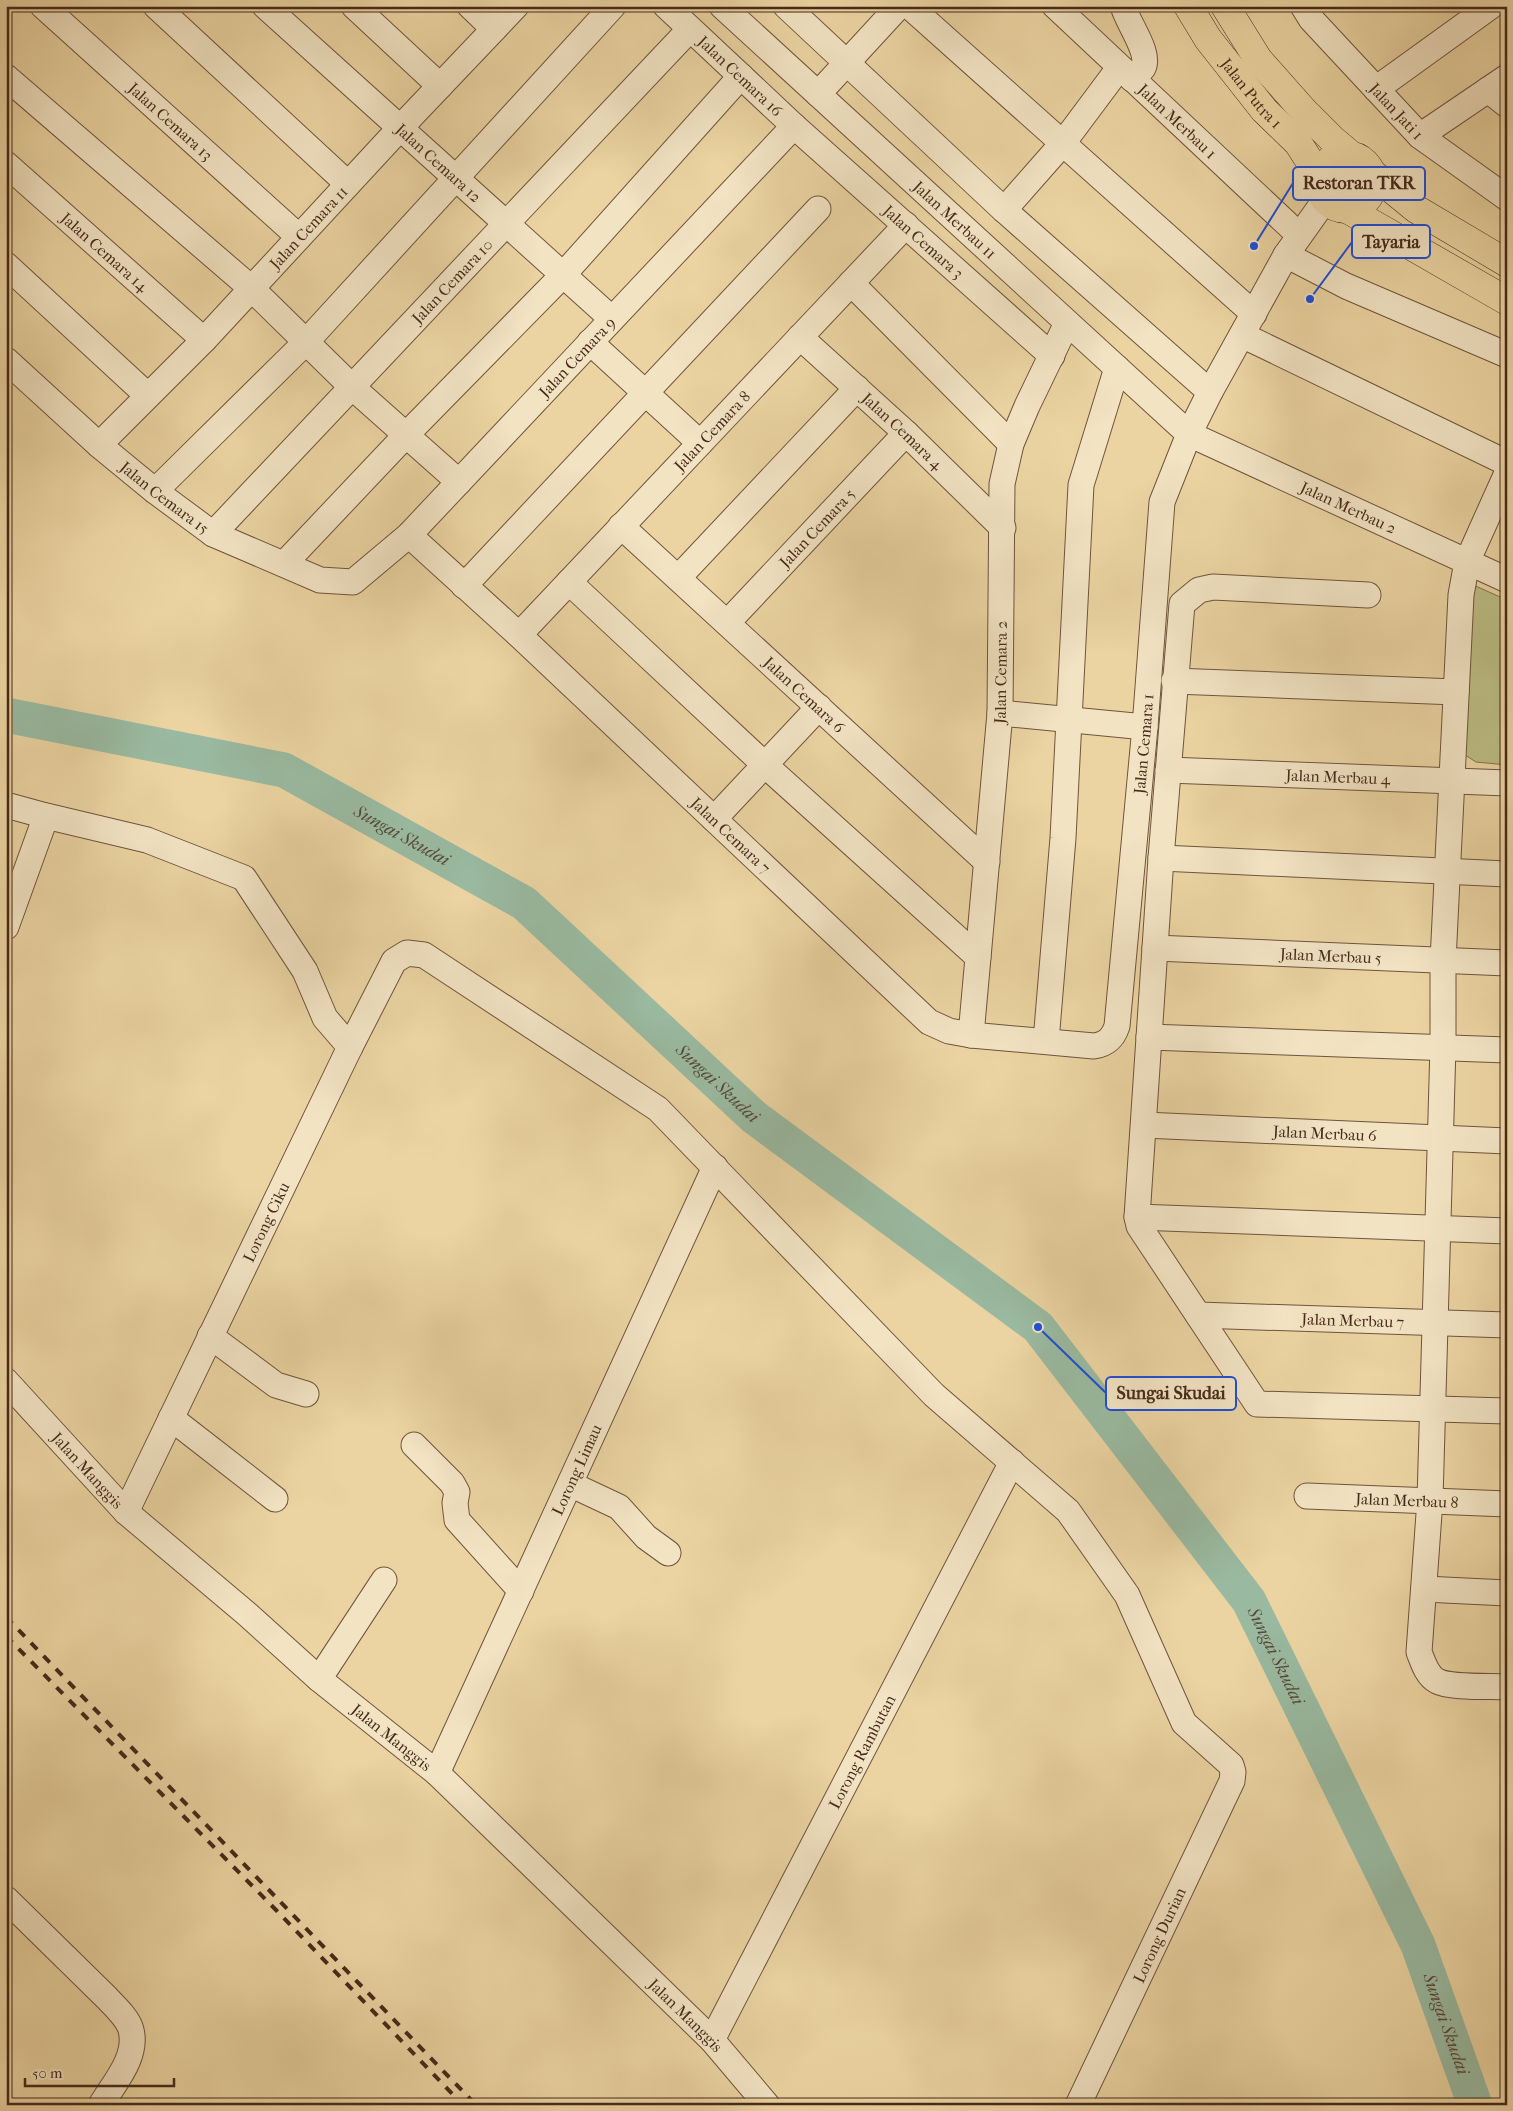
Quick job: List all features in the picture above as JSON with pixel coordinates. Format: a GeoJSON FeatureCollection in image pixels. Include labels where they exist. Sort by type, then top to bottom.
{"type":"FeatureCollection","features":[{"type":"Feature","properties":{"kind":"main road","name":"Jalan Putra 1"},"geometry":{"type":"LineString","coordinates":[[1188,6],[1208,39],[1264,110],[1298,142],[1330,195],[1507,301]]}},
{"type":"Feature","properties":{"kind":"main road","name":"Jalan Putra 1"},"geometry":{"type":"LineString","coordinates":[[1225,6],[1258,59],[1304,111],[1351,155]]}},
{"type":"Feature","properties":{"kind":"main road"},"geometry":{"type":"LineString","coordinates":[[1372,173],[1374,182],[1368,198],[1362,204],[1330,195],[1327,162],[1334,157],[1342,155],[1360,158],[1372,173],[1416,210],[1507,263]]}},
{"type":"Feature","properties":{"kind":"street","name":"Jalan Cemara 13"},"geometry":{"type":"LineString","coordinates":[[43,6],[299,237]]}},
{"type":"Feature","properties":{"kind":"street"},"geometry":{"type":"LineString","coordinates":[[156,6],[348,184]]}},
{"type":"Feature","properties":{"kind":"street","name":"Jalan Cemara 12"},"geometry":{"type":"LineString","coordinates":[[265,6],[612,319]]}},
{"type":"Feature","properties":{"kind":"street"},"geometry":{"type":"LineString","coordinates":[[354,6],[440,86]]}},
{"type":"Feature","properties":{"kind":"street"},"geometry":{"type":"LineString","coordinates":[[470,6],[494,29]]}},
{"type":"Feature","properties":{"kind":"street","name":"Jalan Cemara 11"},"geometry":{"type":"LineString","coordinates":[[100,445],[204,340],[516,6]]}},
{"type":"Feature","properties":{"kind":"street"},"geometry":{"type":"LineString","coordinates":[[155,491],[306,342],[613,6]]}},
{"type":"Feature","properties":{"kind":"street","name":"Jalan Cemara 16"},"geometry":{"type":"LineString","coordinates":[[666,6],[794,126]]}},
{"type":"Feature","properties":{"kind":"street","name":"Jalan Merbau 11"},"geometry":{"type":"LineString","coordinates":[[722,6],[1189,434]]}},
{"type":"Feature","properties":{"kind":"street"},"geometry":{"type":"LineString","coordinates":[[786,6],[1004,210],[1210,392]]}},
{"type":"Feature","properties":{"kind":"street"},"geometry":{"type":"LineString","coordinates":[[818,94],[899,6]]}},
{"type":"Feature","properties":{"kind":"street"},"geometry":{"type":"LineString","coordinates":[[910,6],[1064,143],[1248,324],[1507,462]]}},
{"type":"Feature","properties":{"kind":"street","name":"Jalan Merbau 1"},"geometry":{"type":"LineString","coordinates":[[1055,6],[1126,74],[1293,245],[1346,286],[1507,355]]}},
{"type":"Feature","properties":{"kind":"street"},"geometry":{"type":"LineString","coordinates":[[1004,210],[1126,74],[1141,70],[1146,59],[1142,47],[1129,23],[1124,6]]}},
{"type":"Feature","properties":{"kind":"street"},"geometry":{"type":"LineString","coordinates":[[1376,89],[1491,6]]}},
{"type":"Feature","properties":{"kind":"street","name":"Jalan Jati 1"},"geometry":{"type":"LineString","coordinates":[[1315,10],[1376,89],[1420,136],[1507,198]]}},
{"type":"Feature","properties":{"kind":"street","name":"Jalan Cemara 10"},"geometry":{"type":"LineString","coordinates":[[213,534],[690,29]]}},
{"type":"Feature","properties":{"kind":"street"},"geometry":{"type":"LineString","coordinates":[[284,564],[407,434],[563,275],[741,76]]}},
{"type":"Feature","properties":{"kind":"street"},"geometry":{"type":"LineString","coordinates":[[6,77],[251,288],[352,387],[459,482]]}},
{"type":"Feature","properties":{"kind":"street"},"geometry":{"type":"LineString","coordinates":[[1420,136],[1501,90]]}},
{"type":"Feature","properties":{"kind":"street","name":"Jalan Cemara 3"},"geometry":{"type":"LineString","coordinates":[[794,126],[1052,356]]}},
{"type":"Feature","properties":{"kind":"street","name":"Jalan Cemara 9"},"geometry":{"type":"LineString","coordinates":[[353,582],[409,535],[794,126]]}},
{"type":"Feature","properties":{"kind":"street","name":"Jalan Cemara 14"},"geometry":{"type":"LineString","coordinates":[[6,164],[204,340]]}},
{"type":"Feature","properties":{"kind":"street","name":"Jalan Cemara 1"},"geometry":{"type":"LineString","coordinates":[[1094,1046],[1102,1045],[1110,1040],[1115,1034],[1117,1026],[1145,727],[1162,502],[1189,434],[1210,392],[1293,245],[1330,195]]}},
{"type":"Feature","properties":{"kind":"street"},"geometry":{"type":"LineString","coordinates":[[464,586],[818,209]]}},
{"type":"Feature","properties":{"kind":"street","name":"Jalan Cemara 8"},"geometry":{"type":"LineString","coordinates":[[519,635],[906,225]]}},
{"type":"Feature","properties":{"kind":"street"},"geometry":{"type":"LineString","coordinates":[[6,265],[147,396]]}},
{"type":"Feature","properties":{"kind":"street"},"geometry":{"type":"LineString","coordinates":[[851,283],[1011,444]]}},
{"type":"Feature","properties":{"kind":"street","name":"Jalan Cemara 2"},"geometry":{"type":"LineString","coordinates":[[972,1036],[1000,713],[1002,484],[1011,444],[1067,322]]}},
{"type":"Feature","properties":{"kind":"street","name":"Jalan Cemara 4"},"geometry":{"type":"LineString","coordinates":[[800,337],[906,432],[1003,528]]}},
{"type":"Feature","properties":{"kind":"street"},"geometry":{"type":"LineString","coordinates":[[590,342],[700,443]]}},
{"type":"Feature","properties":{"kind":"street","name":"Jalan Cemara 15"},"geometry":{"type":"LineString","coordinates":[[6,360],[100,445],[155,491],[213,534],[320,580],[353,582]]}},
{"type":"Feature","properties":{"kind":"street"},"geometry":{"type":"LineString","coordinates":[[1046,1041],[1071,720],[1081,485],[1117,368]]}},
{"type":"Feature","properties":{"kind":"street"},"geometry":{"type":"LineString","coordinates":[[678,578],[857,388]]}},
{"type":"Feature","properties":{"kind":"street","name":"Jalan Cemara 5"},"geometry":{"type":"LineString","coordinates":[[727,623],[906,432]]}},
{"type":"Feature","properties":{"kind":"street","name":"Jalan Merbau 2"},"geometry":{"type":"LineString","coordinates":[[1189,434],[1507,580]]}},
{"type":"Feature","properties":{"kind":"street"},"geometry":{"type":"LineString","coordinates":[[1507,473],[1467,562],[1461,595],[1443,960],[1443,1046],[1430,1500],[1419,1652],[1425,1669],[1436,1681],[1449,1685],[1507,1687]]}},
{"type":"Feature","properties":{"kind":"street","name":"Jalan Cemara 6"},"geometry":{"type":"LineString","coordinates":[[621,526],[987,862]]}},
{"type":"Feature","properties":{"kind":"street","name":"Jalan Cemara 7"},"geometry":{"type":"LineString","coordinates":[[409,535],[519,635],[929,1022],[949,1031],[972,1036],[1094,1046]]}},
{"type":"Feature","properties":{"kind":"street"},"geometry":{"type":"LineString","coordinates":[[569,582],[765,765],[978,957]]}},
{"type":"Feature","properties":{"kind":"street"},"geometry":{"type":"LineString","coordinates":[[1368,595],[1213,587],[1199,590],[1182,604],[1174,681],[1137,1216],[1139,1226],[1257,1404],[1507,1411]]}},
{"type":"Feature","properties":{"kind":"street"},"geometry":{"type":"LineString","coordinates":[[1174,681],[1456,692]]}},
{"type":"Feature","properties":{"kind":"street"},"geometry":{"type":"LineString","coordinates":[[714,819],[819,707]]}},
{"type":"Feature","properties":{"kind":"street"},"geometry":{"type":"LineString","coordinates":[[1000,713],[1145,727]]}},
{"type":"Feature","properties":{"kind":"street","name":"Jalan Merbau 4"},"geometry":{"type":"LineString","coordinates":[[1168,770],[1507,783]]}},
{"type":"Feature","properties":{"kind":"street"},"geometry":{"type":"LineString","coordinates":[[6,805],[147,840],[244,878],[305,971],[325,1018],[350,1047]]}},
{"type":"Feature","properties":{"kind":"street"},"geometry":{"type":"LineString","coordinates":[[6,926],[46,816]]}},
{"type":"Feature","properties":{"kind":"street"},"geometry":{"type":"LineString","coordinates":[[1161,858],[1507,874]]}},
{"type":"Feature","properties":{"kind":"street","name":"Jalan Merbau 5"},"geometry":{"type":"LineString","coordinates":[[1155,948],[1507,963]]}},
{"type":"Feature","properties":{"kind":"street","name":"Lorong Ciku"},"geometry":{"type":"LineString","coordinates":[[126,1512],[350,1047],[394,961],[407,953],[424,955],[658,1108],[715,1168]]}},
{"type":"Feature","properties":{"kind":"street"},"geometry":{"type":"LineString","coordinates":[[1149,1036],[1507,1050]]}},
{"type":"Feature","properties":{"kind":"street","name":"Jalan Merbau 6"},"geometry":{"type":"LineString","coordinates":[[1144,1125],[1507,1141]]}},
{"type":"Feature","properties":{"kind":"street"},"geometry":{"type":"LineString","coordinates":[[715,1168],[934,1395],[1012,1462]]}},
{"type":"Feature","properties":{"kind":"street","name":"Lorong Limau"},"geometry":{"type":"LineString","coordinates":[[437,1773],[715,1168]]}},
{"type":"Feature","properties":{"kind":"street"},"geometry":{"type":"LineString","coordinates":[[1137,1216],[1507,1230]]}},
{"type":"Feature","properties":{"kind":"street","name":"Jalan Merbau 7"},"geometry":{"type":"LineString","coordinates":[[1198,1316],[1507,1325]]}},
{"type":"Feature","properties":{"kind":"street"},"geometry":{"type":"LineString","coordinates":[[210,1336],[276,1385],[306,1394]]}},
{"type":"Feature","properties":{"kind":"street","name":"Jalan Manggis"},"geometry":{"type":"LineString","coordinates":[[6,1381],[126,1512],[247,1614],[319,1679],[437,1773],[712,2040],[767,2105]]}},
{"type":"Feature","properties":{"kind":"street"},"geometry":{"type":"LineString","coordinates":[[171,1418],[275,1499]]}},
{"type":"Feature","properties":{"kind":"street"},"geometry":{"type":"LineString","coordinates":[[414,1445],[452,1483],[458,1492],[455,1503],[457,1520],[521,1591]]}},
{"type":"Feature","properties":{"kind":"street","name":"Lorong Durian"},"geometry":{"type":"LineString","coordinates":[[1012,1462],[1068,1511],[1127,1595],[1184,1723],[1231,1765],[1233,1772],[1232,1781],[1078,2105]]}},
{"type":"Feature","properties":{"kind":"street","name":"Lorong Rambutan"},"geometry":{"type":"LineString","coordinates":[[712,2040],[1012,1462]]}},
{"type":"Feature","properties":{"kind":"street"},"geometry":{"type":"LineString","coordinates":[[570,1484],[619,1507],[646,1537],[668,1554]]}},
{"type":"Feature","properties":{"kind":"street","name":"Jalan Merbau 8"},"geometry":{"type":"LineString","coordinates":[[1307,1496],[1507,1504]]}},
{"type":"Feature","properties":{"kind":"street"},"geometry":{"type":"LineString","coordinates":[[319,1679],[384,1580]]}},
{"type":"Feature","properties":{"kind":"street"},"geometry":{"type":"LineString","coordinates":[[1424,1589],[1507,1593]]}},
{"type":"Feature","properties":{"kind":"street"},"geometry":{"type":"LineString","coordinates":[[6,1899],[107,1998],[121,2013],[131,2028],[131,2054],[101,2105]]}},
{"type":"Feature","properties":{"kind":"green space"},"geometry":{"type":"Polygon","coordinates":[[[1471,584],[1507,600],[1507,765],[1476,762],[1465,755],[1471,584]]]}},
{"type":"Feature","properties":{"kind":"waterway","name":"Sungai Skudai"},"geometry":{"type":"LineString","coordinates":[[6,715],[284,770],[524,903],[754,1117],[1038,1327],[1249,1601],[1418,1945],[1475,2105]]}},
{"type":"Feature","properties":{"kind":"railway"},"geometry":{"type":"LineString","coordinates":[[6,1617],[476,2105]]}},
{"type":"Feature","properties":{"kind":"railway"},"geometry":{"type":"LineString","coordinates":[[6,1636],[277,1911],[463,2105]]}},
{"type":"Feature","properties":{"kind":"place","name":"Restoran TKR"},"geometry":{"type":"Point","coordinates":[1254,246]}},
{"type":"Feature","properties":{"kind":"place","name":"Tayaria"},"geometry":{"type":"Point","coordinates":[1310,299]}},
{"type":"Feature","properties":{"kind":"place","name":"Sungai Skudai"},"geometry":{"type":"Point","coordinates":[1038,1327]}}]}
